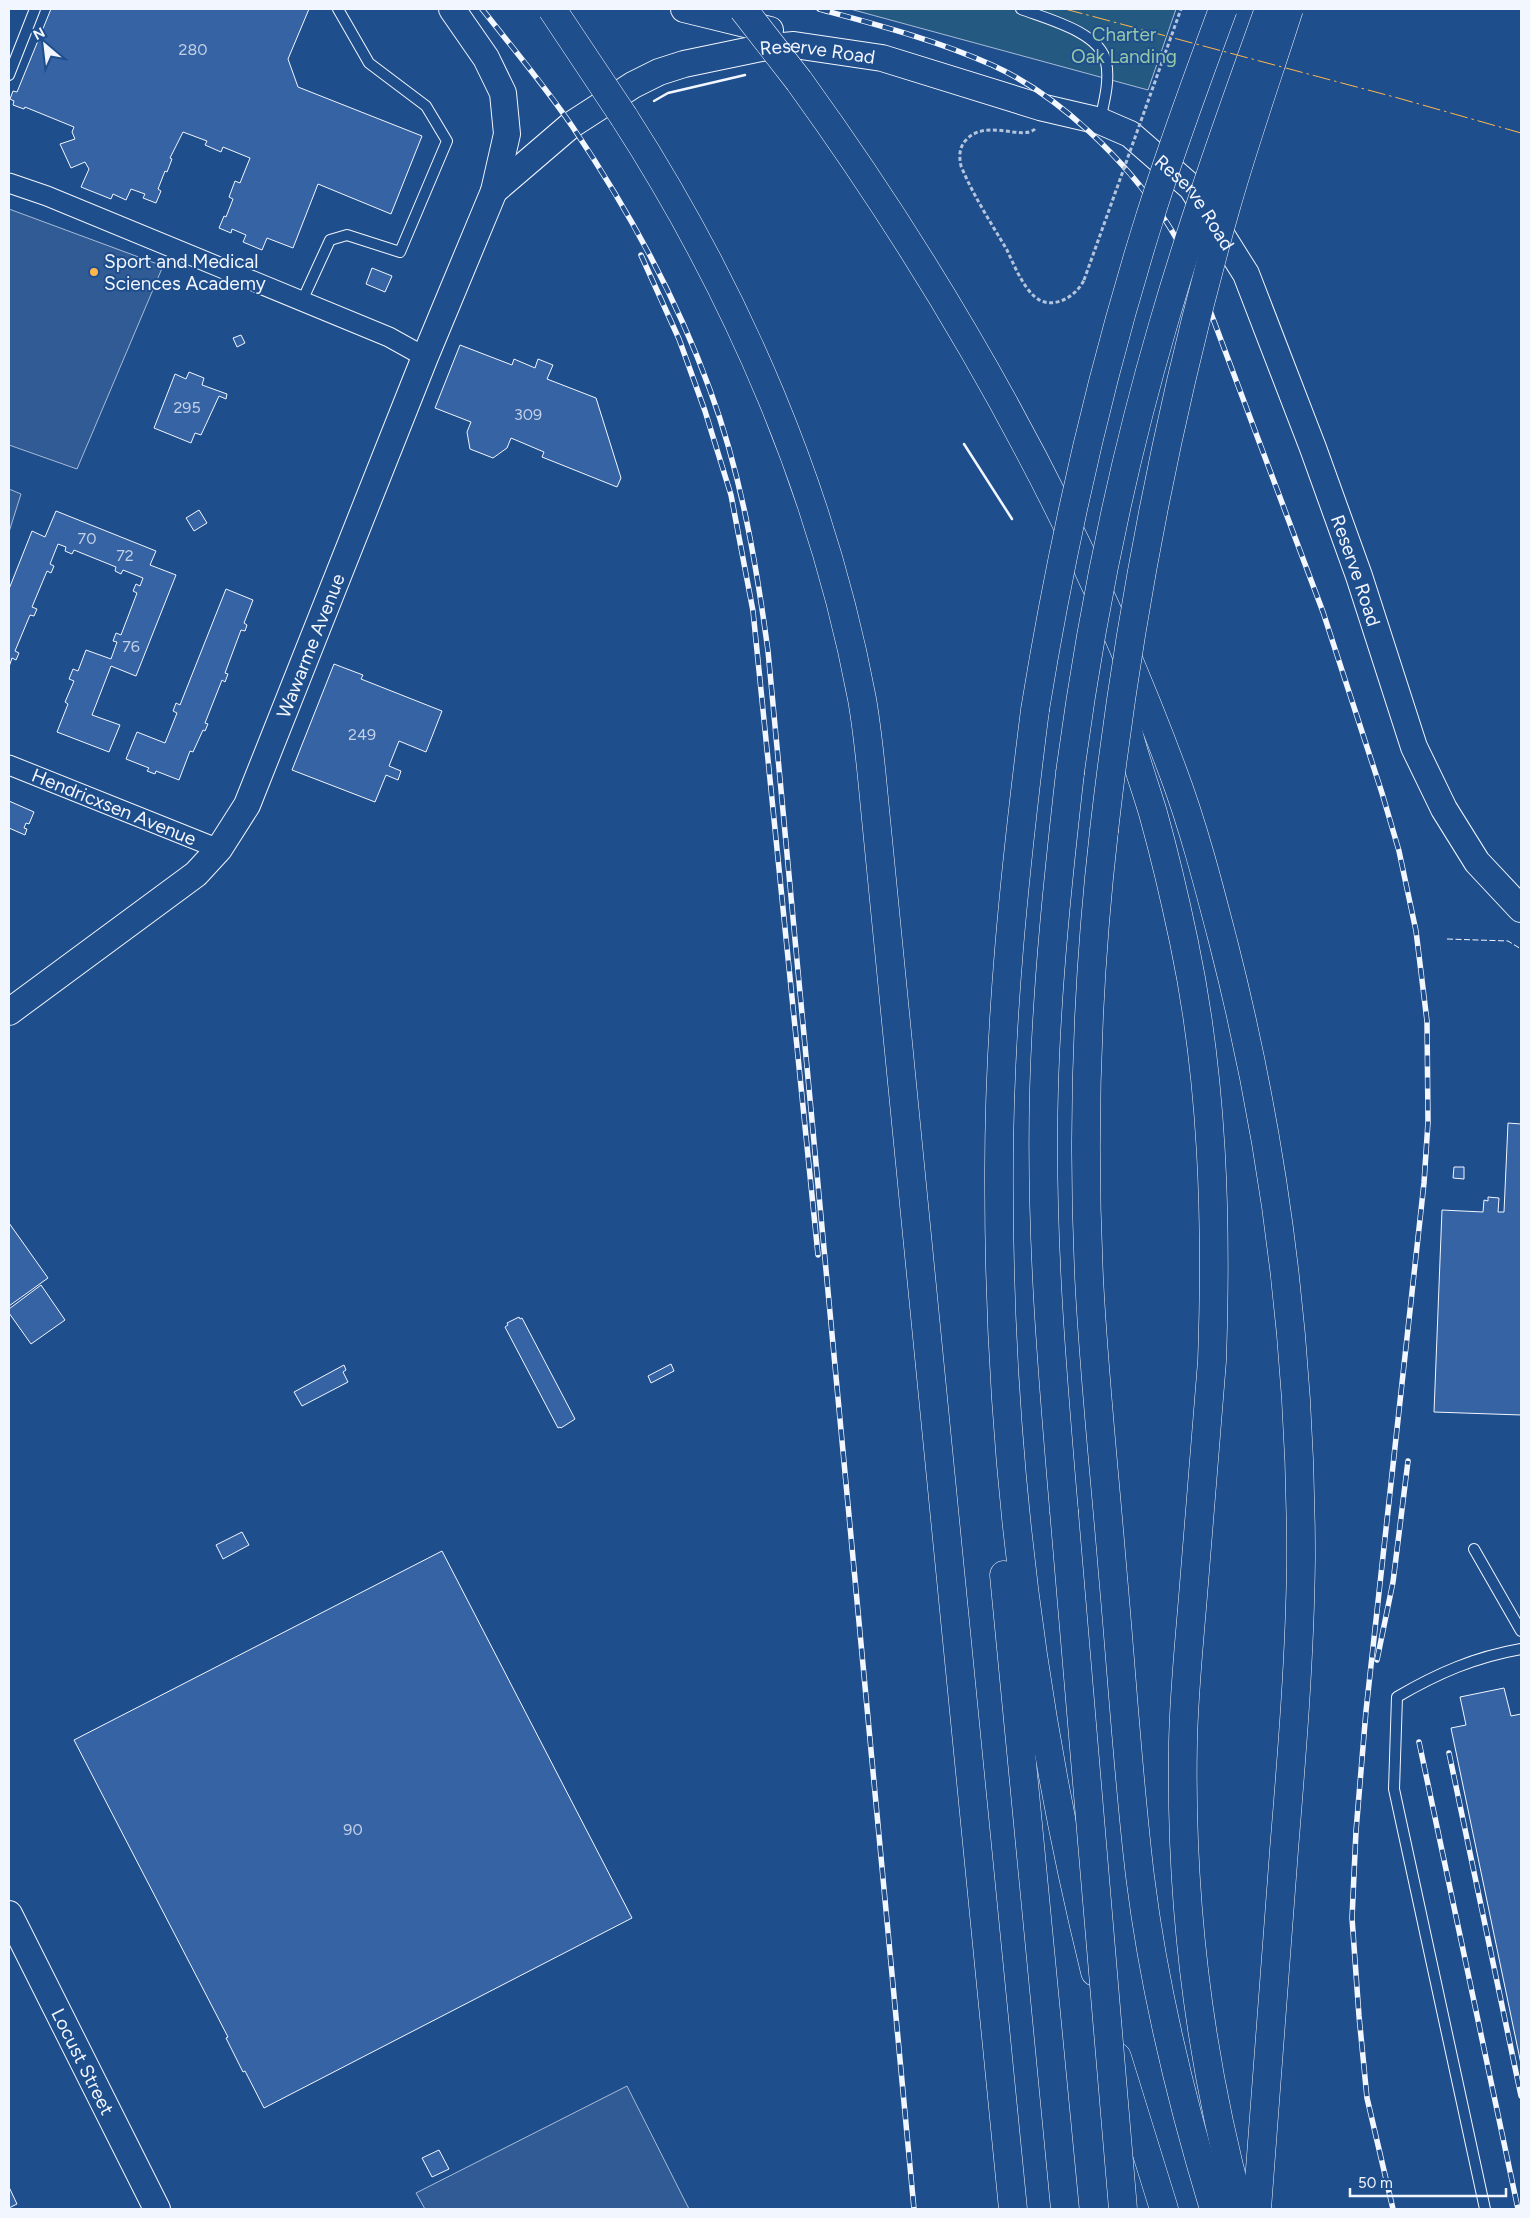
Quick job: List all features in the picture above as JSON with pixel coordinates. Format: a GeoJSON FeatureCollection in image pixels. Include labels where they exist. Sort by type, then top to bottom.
{"type":"FeatureCollection","features":[{"type":"Feature","properties":{"kind":"highway"},"geometry":{"type":"LineString","coordinates":[[552,9],[624,117],[698,242],[724,292],[770,393],[793,453],[830,564],[845,620],[862,701],[876,819],[1013,2209]]}},
{"type":"Feature","properties":{"kind":"highway"},"geometry":{"type":"LineString","coordinates":[[743,9],[799,82],[871,184],[949,308],[1018,429],[1089,573],[1174,774],[1216,917],[1232,980],[1258,1096],[1281,1251],[1295,1385],[1300,1560],[1298,1639],[1291,1761],[1257,2209]]}},
{"type":"Feature","properties":{"kind":"highway"},"geometry":{"type":"LineString","coordinates":[[1164,2209],[1125,2086],[1089,1948],[1048,1752],[1029,1631],[1015,1509],[1004,1375],[999,1184],[1001,1076],[1014,880],[1035,710],[1073,508],[1117,330],[1152,212],[1223,9]]}},
{"type":"Feature","properties":{"kind":"highway"},"geometry":{"type":"LineString","coordinates":[[1123,2209],[1048,1304],[1044,1224],[1044,1090],[1051,960],[1070,773],[1101,580],[1145,392],[1189,238],[1269,9]]}},
{"type":"Feature","properties":{"kind":"highway"},"geometry":{"type":"LineString","coordinates":[[1214,2209],[1186,2110],[1166,2026],[1140,1876],[1094,1359],[1088,1245],[1086,1107],[1092,970],[1104,831],[1131,630],[1149,532],[1176,406],[1227,206],[1289,9]]}},
{"type":"Feature","properties":{"kind":"highway"},"geometry":{"type":"LineString","coordinates":[[1121,646],[1121,692],[1133,746],[1166,863],[1185,944],[1201,1046],[1208,1111],[1214,1195],[1214,1318],[1184,1701],[1184,1854],[1189,1930],[1204,2047],[1240,2209]]}},
{"type":"Feature","properties":{"kind":"highway"},"geometry":{"type":"LineString","coordinates":[[1001,1076],[981,1178],[987,1360],[1001,1552],[1065,2209]]}},
{"type":"Feature","properties":{"kind":"street","name":"Wawarme Avenue"},"geometry":{"type":"LineString","coordinates":[[9,1012],[196,874],[219,849],[247,805],[426,356],[494,191],[508,134],[503,93],[486,58],[452,9]]}},
{"type":"Feature","properties":{"kind":"street"},"geometry":{"type":"LineString","coordinates":[[684,9],[882,58]]}},
{"type":"Feature","properties":{"kind":"street","name":"Reserve Road"},"geometry":{"type":"LineString","coordinates":[[494,191],[571,125],[633,85],[676,66],[711,57],[761,48],[794,46],[882,58],[1040,106],[1100,121],[1130,134],[1192,188],[1246,274],[1313,448],[1359,576],[1414,747],[1444,809],[1477,862],[1521,909]]}},
{"type":"Feature","properties":{"kind":"street"},"geometry":{"type":"LineString","coordinates":[[9,183],[389,337],[426,356]]}},
{"type":"Feature","properties":{"kind":"street","name":"Hendricxsen Avenue"},"geometry":{"type":"LineString","coordinates":[[9,765],[219,849]]}},
{"type":"Feature","properties":{"kind":"street","name":"Locust Street"},"geometry":{"type":"LineString","coordinates":[[9,1914],[157,2209]]}},
{"type":"Feature","properties":{"kind":"lane"},"geometry":{"type":"LineString","coordinates":[[9,75],[35,9]]}},
{"type":"Feature","properties":{"kind":"lane"},"geometry":{"type":"LineString","coordinates":[[302,301],[330,240],[347,235],[400,252],[447,141],[426,106],[369,63],[338,9]]}},
{"type":"Feature","properties":{"kind":"lane"},"geometry":{"type":"LineString","coordinates":[[1021,9],[1089,37],[1100,48],[1106,62],[1107,79],[1100,121]]}},
{"type":"Feature","properties":{"kind":"lane"},"geometry":{"type":"LineString","coordinates":[[1474,1549],[1521,1631]]}},
{"type":"Feature","properties":{"kind":"lane"},"geometry":{"type":"LineString","coordinates":[[1485,2209],[1394,1789],[1397,1697],[1435,1675],[1495,1654],[1521,1649]]}},
{"type":"Feature","properties":{"kind":"path"},"geometry":{"type":"LineString","coordinates":[[1040,106],[1037,124],[1032,131],[981,131],[971,136],[961,148],[960,158],[961,166],[1021,277],[1034,296],[1048,302],[1063,300],[1076,293],[1084,280],[1181,9]]}},
{"type":"Feature","properties":{"kind":"green space","name":"Charter Oak Landing"},"geometry":{"type":"Polygon","coordinates":[[[850,9],[1176,9],[1148,90],[850,9]]]}},
{"type":"Feature","properties":{"kind":"shaded area"},"geometry":{"type":"Polygon","coordinates":[[[9,209],[163,266],[77,469],[9,445],[9,209]]]}},
{"type":"Feature","properties":{"kind":"shaded area"},"geometry":{"type":"Polygon","coordinates":[[[9,489],[21,494],[9,532],[9,489]]]}},
{"type":"Feature","properties":{"kind":"shaded area"},"geometry":{"type":"Polygon","coordinates":[[[627,2086],[689,2209],[425,2209],[416,2193],[627,2086]]]}},
{"type":"Feature","properties":{"kind":"building"},"geometry":{"type":"Polygon","coordinates":[[[51,9],[309,9],[288,59],[298,87],[422,136],[391,214],[318,184],[293,248],[267,238],[262,250],[243,242],[246,235],[232,229],[231,233],[219,228],[224,216],[226,217],[233,199],[229,197],[235,181],[240,183],[250,158],[223,147],[221,152],[205,145],[207,141],[183,132],[158,189],[161,191],[156,203],[143,198],[145,194],[131,189],[126,200],[113,194],[111,199],[81,187],[89,169],[85,162],[71,168],[60,144],[75,139],[72,132],[74,127],[25,107],[24,109],[13,105],[14,101],[10,99],[13,91],[17,92],[51,9]]]}},
{"type":"Feature","properties":{"kind":"building"},"geometry":{"type":"Polygon","coordinates":[[[372,268],[392,276],[385,292],[366,284],[372,268]]]}},
{"type":"Feature","properties":{"kind":"building"},"geometry":{"type":"Polygon","coordinates":[[[241,335],[245,343],[237,347],[233,338],[241,335]]]}},
{"type":"Feature","properties":{"kind":"building"},"geometry":{"type":"Polygon","coordinates":[[[460,345],[512,365],[514,359],[535,368],[538,359],[553,365],[547,379],[596,398],[621,478],[617,487],[542,457],[544,452],[511,438],[507,448],[493,458],[470,449],[467,432],[471,422],[435,408],[460,345]]]}},
{"type":"Feature","properties":{"kind":"building"},"geometry":{"type":"Polygon","coordinates":[[[189,372],[204,378],[202,385],[227,394],[226,399],[219,396],[201,435],[195,433],[191,443],[154,428],[175,374],[186,379],[189,372]]]}},
{"type":"Feature","properties":{"kind":"building"},"geometry":{"type":"Polygon","coordinates":[[[199,510],[207,523],[194,531],[186,518],[199,510]]]}},
{"type":"Feature","properties":{"kind":"building"},"geometry":{"type":"Polygon","coordinates":[[[56,511],[156,551],[150,565],[176,575],[136,676],[111,666],[92,715],[120,725],[109,752],[57,732],[68,704],[65,702],[74,681],[69,679],[73,669],[78,671],[86,650],[111,659],[117,642],[113,641],[116,633],[121,635],[137,593],[133,591],[136,584],[140,586],[143,578],[123,570],[121,574],[115,571],[116,567],[74,550],[72,554],[65,551],[66,547],[58,544],[50,564],[54,566],[51,573],[47,571],[32,607],[37,609],[34,616],[30,615],[15,651],[19,653],[16,660],[12,658],[9,667],[9,589],[32,531],[45,537],[56,511]]]}},
{"type":"Feature","properties":{"kind":"building"},"geometry":{"type":"Polygon","coordinates":[[[226,589],[253,600],[244,623],[247,625],[245,631],[241,630],[225,673],[228,674],[225,682],[222,680],[205,723],[208,724],[205,731],[203,730],[193,752],[190,751],[179,780],[156,771],[155,774],[147,771],[149,768],[126,759],[137,732],[165,743],[177,713],[173,711],[176,703],[180,705],[226,589]]]}},
{"type":"Feature","properties":{"kind":"building"},"geometry":{"type":"Polygon","coordinates":[[[334,664],[363,675],[361,679],[442,711],[426,752],[399,741],[389,766],[401,771],[398,780],[386,775],[375,802],[292,770],[334,664]]]}},
{"type":"Feature","properties":{"kind":"building"},"geometry":{"type":"Polygon","coordinates":[[[9,801],[34,812],[29,824],[26,823],[24,828],[27,829],[25,835],[9,828],[9,801]]]}},
{"type":"Feature","properties":{"kind":"building"},"geometry":{"type":"Polygon","coordinates":[[[1508,1123],[1521,1124],[1521,1415],[1434,1412],[1442,1210],[1483,1212],[1484,1200],[1488,1201],[1488,1197],[1499,1198],[1498,1212],[1504,1212],[1508,1123]]]}},
{"type":"Feature","properties":{"kind":"building"},"geometry":{"type":"Polygon","coordinates":[[[1454,1167],[1464,1167],[1464,1179],[1453,1178],[1454,1167]]]}},
{"type":"Feature","properties":{"kind":"building"},"geometry":{"type":"Polygon","coordinates":[[[9,1223],[48,1278],[9,1306],[9,1223]]]}},
{"type":"Feature","properties":{"kind":"building"},"geometry":{"type":"Polygon","coordinates":[[[41,1285],[65,1320],[31,1344],[9,1313],[9,1309],[41,1285]]]}},
{"type":"Feature","properties":{"kind":"building"},"geometry":{"type":"Polygon","coordinates":[[[519,1317],[520,1319],[522,1318],[575,1419],[561,1428],[558,1428],[505,1327],[508,1325],[507,1323],[519,1317]]]}},
{"type":"Feature","properties":{"kind":"building"},"geometry":{"type":"Polygon","coordinates":[[[671,1364],[674,1371],[651,1383],[648,1376],[671,1364]]]}},
{"type":"Feature","properties":{"kind":"building"},"geometry":{"type":"Polygon","coordinates":[[[344,1365],[346,1370],[343,1372],[348,1382],[302,1406],[294,1392],[344,1365]]]}},
{"type":"Feature","properties":{"kind":"building"},"geometry":{"type":"Polygon","coordinates":[[[242,1532],[249,1545],[223,1559],[216,1545],[242,1532]]]}},
{"type":"Feature","properties":{"kind":"building"},"geometry":{"type":"Polygon","coordinates":[[[442,1551],[632,1918],[264,2108],[245,2071],[243,2072],[226,2038],[228,2037],[74,1740],[442,1551]]]}},
{"type":"Feature","properties":{"kind":"building"},"geometry":{"type":"Polygon","coordinates":[[[1504,1688],[1511,1716],[1521,1714],[1521,2064],[1451,1728],[1466,1725],[1460,1697],[1504,1688]]]}},
{"type":"Feature","properties":{"kind":"building"},"geometry":{"type":"Polygon","coordinates":[[[439,2150],[449,2169],[432,2177],[422,2158],[439,2150]]]}},
{"type":"Feature","properties":{"kind":"building"},"geometry":{"type":"Polygon","coordinates":[[[9,2187],[17,2204],[9,2208],[9,2187]]]}},
{"type":"Feature","properties":{"kind":"railway"},"geometry":{"type":"LineString","coordinates":[[482,9],[572,126],[612,188],[649,254],[682,322],[710,390],[739,486],[753,551],[768,651],[914,2209]]}},
{"type":"Feature","properties":{"kind":"railway"},"geometry":{"type":"LineString","coordinates":[[819,9],[950,48],[992,65],[1017,78],[1066,112],[1112,153],[1132,176],[1167,223],[1184,254],[1209,308],[1323,612],[1399,851],[1416,931],[1427,1021],[1428,1122],[1424,1183],[1366,1711],[1356,1831],[1352,1918],[1367,2098],[1393,2209]]}},
{"type":"Feature","properties":{"kind":"railway"},"geometry":{"type":"LineString","coordinates":[[641,255],[679,339],[705,411],[731,495],[753,611],[818,1255]]}},
{"type":"Feature","properties":{"kind":"railway"},"geometry":{"type":"LineString","coordinates":[[1377,1660],[1393,1582],[1408,1461]]}},
{"type":"Feature","properties":{"kind":"railway"},"geometry":{"type":"LineString","coordinates":[[1419,1742],[1518,2209]]}},
{"type":"Feature","properties":{"kind":"railway"},"geometry":{"type":"LineString","coordinates":[[1449,1753],[1521,2096]]}},
{"type":"Feature","properties":{"kind":"fence"},"geometry":{"type":"LineString","coordinates":[[1447,939],[1508,941],[1521,949]]}},
{"type":"Feature","properties":{"kind":"wall"},"geometry":{"type":"LineString","coordinates":[[654,101],[668,93],[745,75]]}},
{"type":"Feature","properties":{"kind":"wall"},"geometry":{"type":"LineString","coordinates":[[964,444],[1012,519]]}},
{"type":"Feature","properties":{"kind":"power"},"geometry":{"type":"LineString","coordinates":[[1065,9],[1521,133]]}},
{"type":"Feature","properties":{"kind":"place","name":"Sport and Medical Sciences Academy"},"geometry":{"type":"Point","coordinates":[94,272]}}]}
